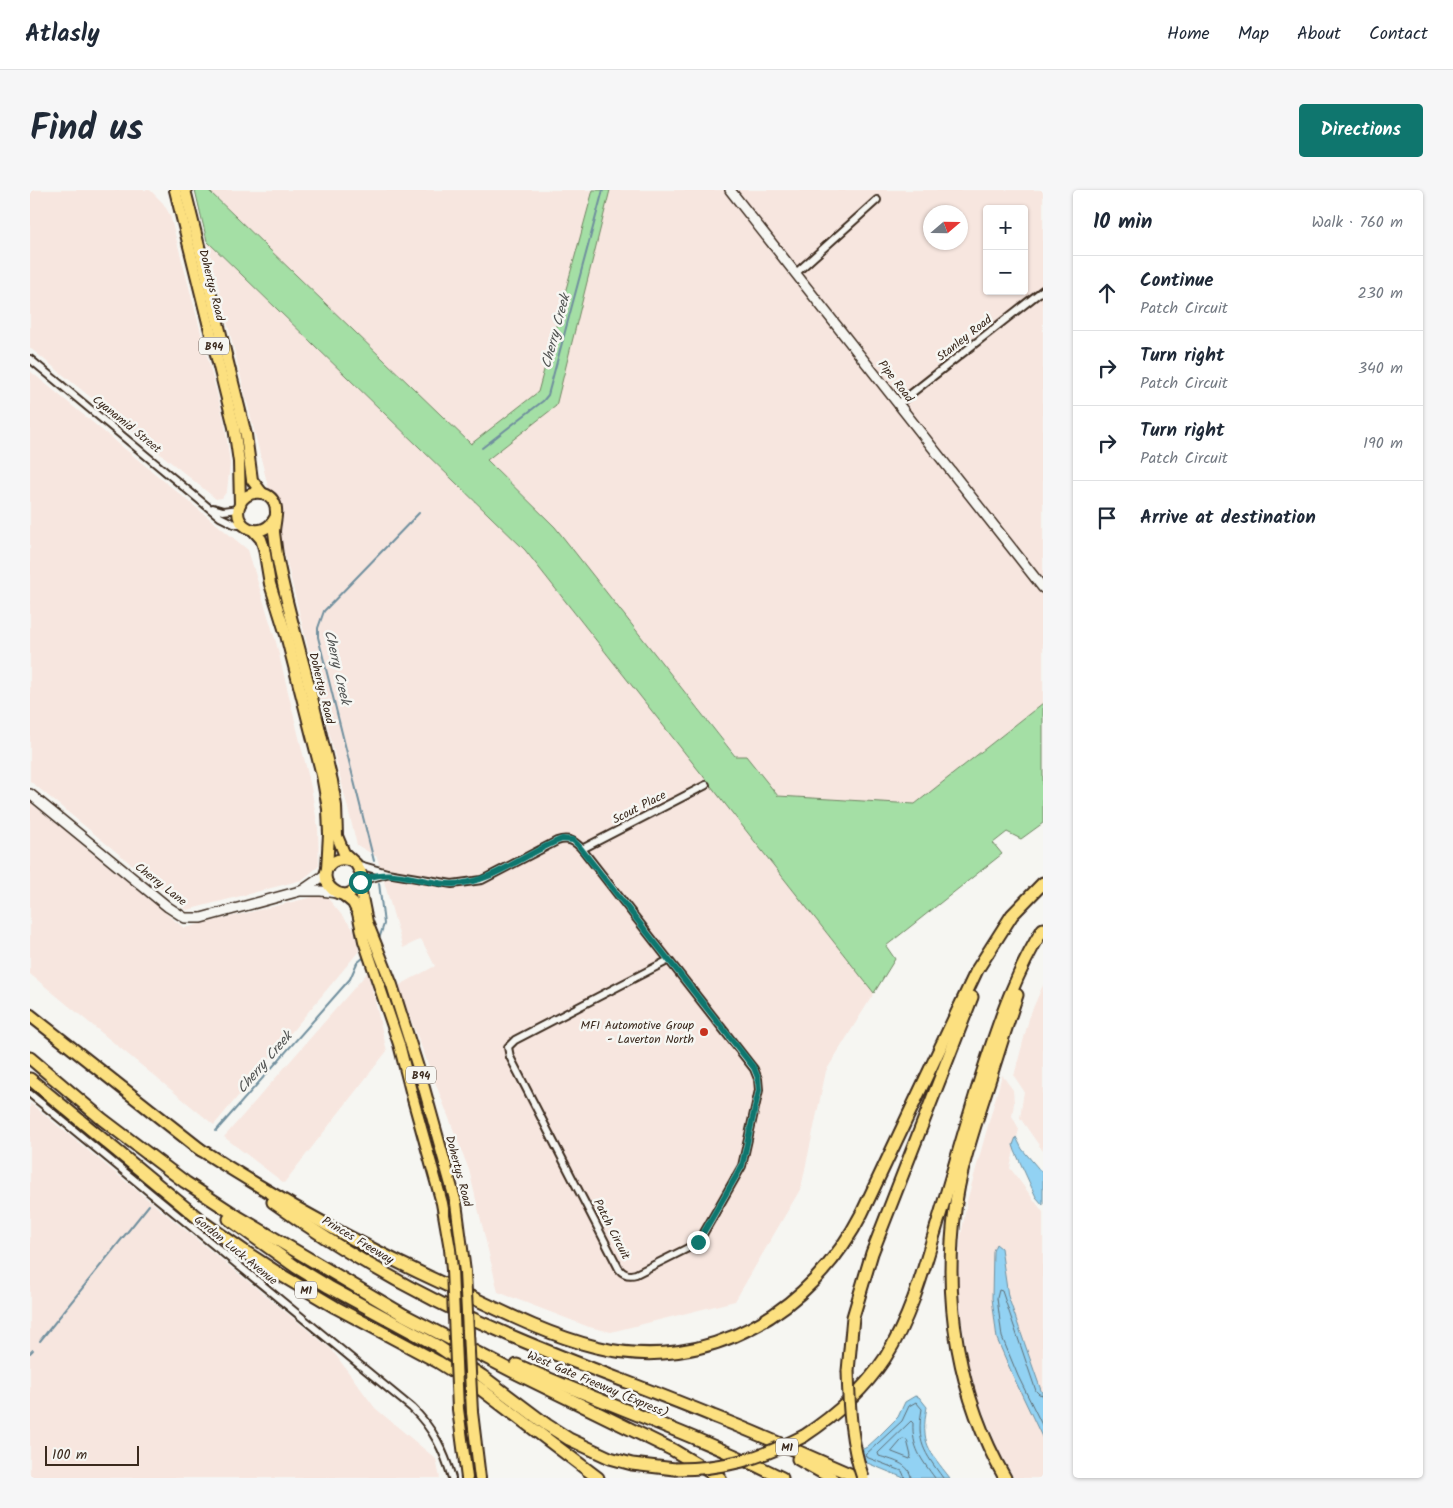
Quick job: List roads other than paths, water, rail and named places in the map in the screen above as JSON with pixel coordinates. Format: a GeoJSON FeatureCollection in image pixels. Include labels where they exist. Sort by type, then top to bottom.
{"type":"FeatureCollection","features":[{"type":"Feature","properties":{"kind":"highway"},"geometry":{"type":"LineString","coordinates":[[195,1146],[252,1183],[369,1247],[438,1282],[552,1334],[622,1352],[671,1352],[696,1348],[720,1341],[744,1332],[765,1321],[787,1305],[814,1281],[851,1234],[977,970],[1012,915],[1043,883]]}},
{"type":"Feature","properties":{"kind":"highway"},"geometry":{"type":"LineString","coordinates":[[863,1478],[852,1434],[848,1401],[848,1372],[853,1317],[872,1253],[968,1005],[1015,918],[1043,883]]}},
{"type":"Feature","properties":{"kind":"highway"},"geometry":{"type":"LineString","coordinates":[[102,1119],[197,1197],[296,1267],[436,1345],[569,1439],[610,1458],[656,1468],[675,1470],[702,1469],[745,1461],[786,1445],[825,1422],[858,1393],[896,1340],[913,1299],[928,1253],[963,1130],[1001,1017],[1017,975],[1043,930]]}},
{"type":"Feature","properties":{"kind":"highway"},"geometry":{"type":"LineString","coordinates":[[1004,1478],[981,1430],[967,1393],[961,1368],[953,1315],[954,1217],[961,1178],[970,1144],[1006,1029],[1023,980],[1043,936]]}},
{"type":"Feature","properties":{"kind":"highway","name":"Princes Freeway"},"geometry":{"type":"LineString","coordinates":[[30,1015],[195,1146],[282,1209],[334,1243],[438,1301],[514,1337],[714,1416]]}},
{"type":"Feature","properties":{"kind":"highway","name":"M1"},"geometry":{"type":"LineString","coordinates":[[30,1058],[102,1119],[185,1182],[240,1218],[404,1315]]}},
{"type":"Feature","properties":{"kind":"highway","name":"M1"},"geometry":{"type":"LineString","coordinates":[[30,1079],[198,1217],[244,1251],[335,1308],[438,1362],[478,1387],[598,1478]]}},
{"type":"Feature","properties":{"kind":"highway"},"geometry":{"type":"LineString","coordinates":[[404,1315],[514,1372],[673,1450],[720,1478]]}},
{"type":"Feature","properties":{"kind":"highway","name":"West Gate Freeway (Express)"},"geometry":{"type":"LineString","coordinates":[[404,1315],[588,1396],[732,1454],[782,1478]]}},
{"type":"Feature","properties":{"kind":"highway","name":"M1"},"geometry":{"type":"LineString","coordinates":[[714,1416],[832,1478]]}},
{"type":"Feature","properties":{"kind":"highway","name":"M1"},"geometry":{"type":"LineString","coordinates":[[714,1416],[859,1478]]}},
{"type":"Feature","properties":{"kind":"main road","name":"Dohertys Road"},"geometry":{"type":"LineString","coordinates":[[175,190],[234,427],[239,462],[239,507]]}},
{"type":"Feature","properties":{"kind":"main road","name":"Dohertys Road"},"geometry":{"type":"LineString","coordinates":[[185,190],[244,426],[252,480],[262,493]]}},
{"type":"Feature","properties":{"kind":"main road"},"geometry":{"type":"LineString","coordinates":[[239,507],[243,500],[251,494],[262,493]]}},
{"type":"Feature","properties":{"kind":"main road","name":"B94"},"geometry":{"type":"LineString","coordinates":[[262,493],[267,495],[274,503],[276,508],[275,518]]}},
{"type":"Feature","properties":{"kind":"main road","name":"B94"},"geometry":{"type":"LineString","coordinates":[[239,507],[241,521],[249,528]]}},
{"type":"Feature","properties":{"kind":"main road","name":"Dohertys Road"},"geometry":{"type":"LineString","coordinates":[[275,518],[274,532],[277,555],[332,781],[336,806],[337,836],[344,853],[354,862]]}},
{"type":"Feature","properties":{"kind":"main road"},"geometry":{"type":"LineString","coordinates":[[249,528],[264,530],[273,523],[275,518]]}},
{"type":"Feature","properties":{"kind":"main road","name":"Dohertys Road"},"geometry":{"type":"LineString","coordinates":[[249,528],[261,539],[264,548],[272,590],[288,643],[322,775],[328,809],[327,872]]}},
{"type":"Feature","properties":{"kind":"main road"},"geometry":{"type":"LineString","coordinates":[[327,872],[331,864],[341,859],[354,862]]}},
{"type":"Feature","properties":{"kind":"main road","name":"B94"},"geometry":{"type":"LineString","coordinates":[[354,862],[361,873],[360,881]]}},
{"type":"Feature","properties":{"kind":"main road","name":"B94"},"geometry":{"type":"LineString","coordinates":[[327,872],[328,885],[339,893]]}},
{"type":"Feature","properties":{"kind":"main road","name":"Dohertys Road"},"geometry":{"type":"LineString","coordinates":[[360,881],[367,922],[406,1025],[456,1203],[466,1272],[472,1412],[480,1478]]}},
{"type":"Feature","properties":{"kind":"main road"},"geometry":{"type":"LineString","coordinates":[[339,893],[347,894],[355,890],[360,881]]}},
{"type":"Feature","properties":{"kind":"main road","name":"Dohertys Road"},"geometry":{"type":"LineString","coordinates":[[339,893],[352,903],[358,913],[364,941],[387,1004],[399,1044],[412,1098],[442,1203],[452,1270],[458,1409],[467,1478]]}},
{"type":"Feature","properties":{"kind":"street","name":"Pipe Road"},"geometry":{"type":"LineString","coordinates":[[730,190],[1043,588]]}},
{"type":"Feature","properties":{"kind":"street"},"geometry":{"type":"LineString","coordinates":[[796,274],[877,200]]}},
{"type":"Feature","properties":{"kind":"street","name":"Stanley Road"},"geometry":{"type":"LineString","coordinates":[[898,404],[1043,290]]}},
{"type":"Feature","properties":{"kind":"street","name":"Cyanamid Street"},"geometry":{"type":"LineString","coordinates":[[30,359],[227,521],[249,528]]}},
{"type":"Feature","properties":{"kind":"street"},"geometry":{"type":"LineString","coordinates":[[210,507],[218,510],[239,507]]}},
{"type":"Feature","properties":{"kind":"street","name":"Scout Place"},"geometry":{"type":"LineString","coordinates":[[582,849],[706,785]]}},
{"type":"Feature","properties":{"kind":"street","name":"Cherry Lane"},"geometry":{"type":"LineString","coordinates":[[30,794],[168,907],[185,918],[201,918],[300,891],[339,893]]}},
{"type":"Feature","properties":{"kind":"street","name":"Patch Circuit"},"geometry":{"type":"LineString","coordinates":[[354,862],[387,873],[452,884],[482,880],[562,839],[573,840],[582,849],[754,1068],[758,1078],[759,1090],[742,1166],[698,1242],[631,1276],[622,1273],[619,1269],[510,1057],[508,1047],[515,1040],[669,960]]}},
{"type":"Feature","properties":{"kind":"street","name":"Cherry Lane"},"geometry":{"type":"LineString","coordinates":[[300,891],[327,872]]}},
{"type":"Feature","properties":{"kind":"street","name":"Patch Circuit"},"geometry":{"type":"LineString","coordinates":[[360,881],[387,873]]}},
{"type":"Feature","properties":{"kind":"street","name":"Gordon Luck Avenue"},"geometry":{"type":"LineString","coordinates":[[30,1094],[412,1408],[430,1428],[439,1443],[452,1478]]}},
{"type":"Feature","properties":{"kind":"water"},"geometry":{"type":"Polygon","coordinates":[[[1016,1137],[1022,1149],[1043,1174],[1043,1205],[1036,1197],[1015,1151],[1013,1145],[1016,1137]]]}},
{"type":"Feature","properties":{"kind":"water"},"geometry":{"type":"Polygon","coordinates":[[[996,1244],[1001,1248],[1008,1296],[1043,1396],[1043,1439],[997,1339],[992,1298],[993,1251],[996,1244]]]}},
{"type":"Feature","properties":{"kind":"water"},"geometry":{"type":"Polygon","coordinates":[[[915,1396],[919,1397],[927,1407],[925,1429],[928,1446],[950,1478],[904,1478],[850,1456],[867,1447],[878,1437],[898,1417],[905,1402],[915,1396]]]}},
{"type":"Feature","properties":{"kind":"waterway","name":"Cherry Creek"},"geometry":{"type":"LineString","coordinates":[[482,448],[543,401],[548,395],[603,190]]}},
{"type":"Feature","properties":{"kind":"waterway","name":"Cherry Creek"},"geometry":{"type":"LineString","coordinates":[[374,861],[318,637],[318,628],[324,611],[419,513]]}},
{"type":"Feature","properties":{"kind":"waterway","name":"Cherry Creek"},"geometry":{"type":"LineString","coordinates":[[379,883],[384,924],[380,936]]}},
{"type":"Feature","properties":{"kind":"waterway","name":"Cherry Creek"},"geometry":{"type":"LineString","coordinates":[[216,1131],[350,979],[357,963],[363,958]]}},
{"type":"Feature","properties":{"kind":"waterway","name":"Cherry Creek"},"geometry":{"type":"LineString","coordinates":[[40,1341],[149,1205]]}},
{"type":"Feature","properties":{"kind":"waterway","name":"Cherry Creek"},"geometry":{"type":"LineString","coordinates":[[30,1353],[33,1350]]}},
{"type":"Feature","properties":{"kind":"place","name":"MFI Automotive Group - Laverton North"},"geometry":{"type":"Point","coordinates":[704,1032]}}]}
